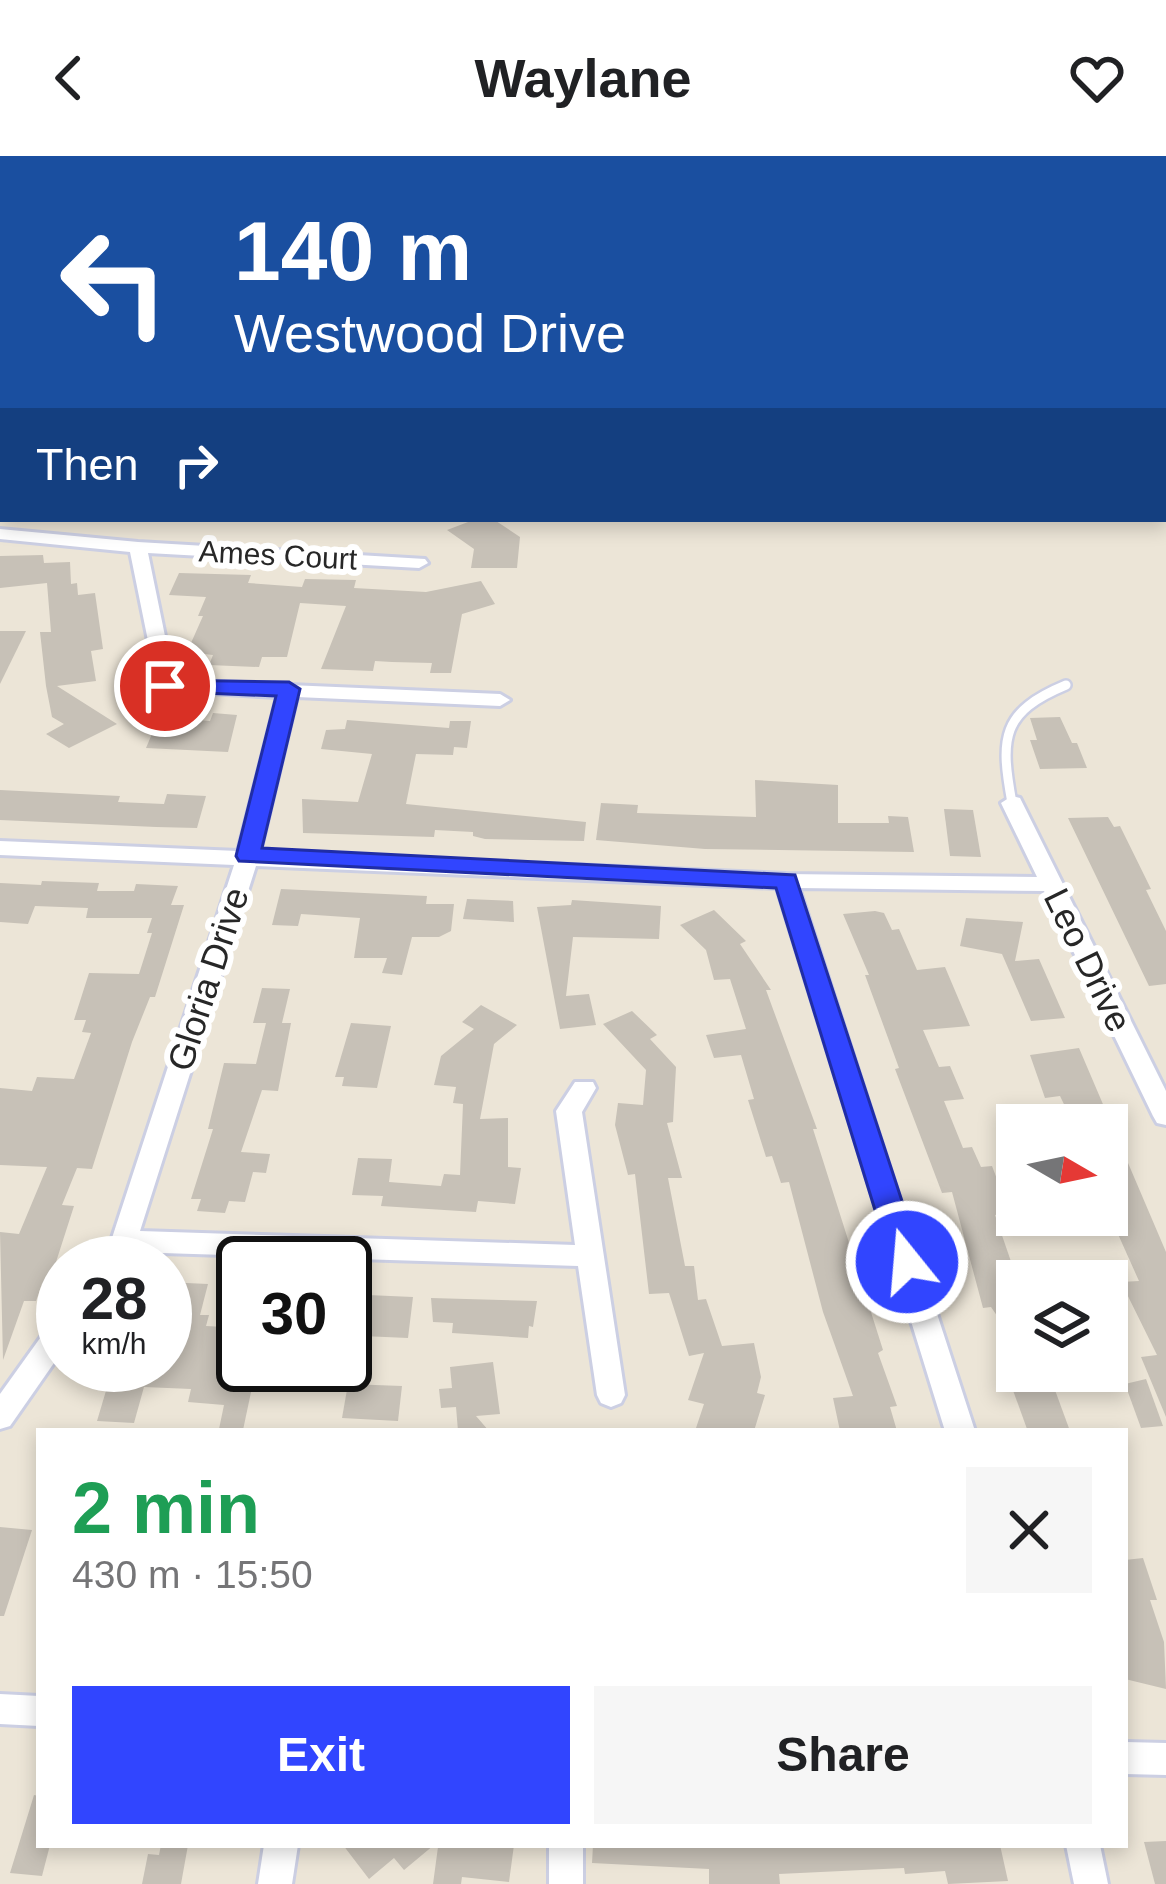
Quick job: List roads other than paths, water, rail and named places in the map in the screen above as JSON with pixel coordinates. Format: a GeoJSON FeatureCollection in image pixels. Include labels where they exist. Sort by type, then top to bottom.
{"type":"FeatureCollection","features":[{"type":"Feature","properties":{"kind":"street","name":"Ames Court"},"geometry":{"type":"LineString","coordinates":[[0,534],[138,548],[419,563]]}},
{"type":"Feature","properties":{"kind":"street"},"geometry":{"type":"LineString","coordinates":[[138,548],[165,686],[500,700]]}},
{"type":"Feature","properties":{"kind":"street","name":"Gloria Drive"},"geometry":{"type":"LineString","coordinates":[[122,1236],[248,856],[289,689]]}},
{"type":"Feature","properties":{"kind":"street","name":"Leo Drive"},"geometry":{"type":"LineString","coordinates":[[1012,803],[1166,1116]]}},
{"type":"Feature","properties":{"kind":"street"},"geometry":{"type":"LineString","coordinates":[[0,848],[786,881],[1051,884]]}},
{"type":"Feature","properties":{"kind":"street"},"geometry":{"type":"LineString","coordinates":[[786,881],[959,1428]]}},
{"type":"Feature","properties":{"kind":"street"},"geometry":{"type":"LineString","coordinates":[[584,1088],[569,1111],[611,1395]]}},
{"type":"Feature","properties":{"kind":"street"},"geometry":{"type":"LineString","coordinates":[[192,1253],[590,1256]]}},
{"type":"Feature","properties":{"kind":"street"},"geometry":{"type":"LineString","coordinates":[[0,1417],[36,1366]]}},
{"type":"Feature","properties":{"kind":"street"},"geometry":{"type":"LineString","coordinates":[[0,1708],[36,1711]]}},
{"type":"Feature","properties":{"kind":"street"},"geometry":{"type":"LineString","coordinates":[[1128,1758],[1166,1759]]}},
{"type":"Feature","properties":{"kind":"street"},"geometry":{"type":"LineString","coordinates":[[275,1884],[281,1848]]}},
{"type":"Feature","properties":{"kind":"street"},"geometry":{"type":"LineString","coordinates":[[566,1848],[566,1884]]}},
{"type":"Feature","properties":{"kind":"street"},"geometry":{"type":"LineString","coordinates":[[1083,1848],[1091,1884]]}},
{"type":"Feature","properties":{"kind":"lane"},"geometry":{"type":"LineString","coordinates":[[1012,803],[1003,740],[1011,718],[1037,695],[1066,685]]}},
{"type":"Feature","properties":{"kind":"waterway"},"geometry":{"type":"LineString","coordinates":[[854,156],[1010,156]]}}]}
